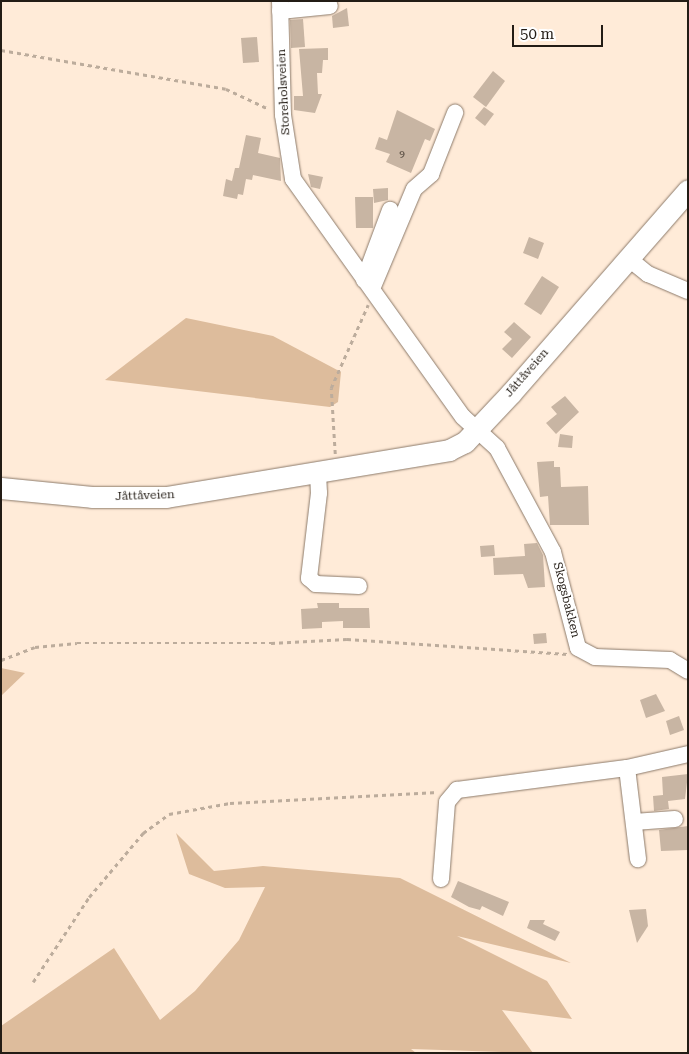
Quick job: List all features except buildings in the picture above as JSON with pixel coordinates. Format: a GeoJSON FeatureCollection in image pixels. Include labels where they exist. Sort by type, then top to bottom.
{"type":"FeatureCollection","features":[{"type":"Feature","properties":{"kind":"main road","name":"Jåttåveien"},"geometry":{"type":"LineString","coordinates":[[1,488],[92,497],[166,497],[318,474],[449,450],[465,442],[688,190]]}},
{"type":"Feature","properties":{"kind":"street"},"geometry":{"type":"LineString","coordinates":[[280,6],[330,6]]}},
{"type":"Feature","properties":{"kind":"street","name":"Storeholsveien"},"geometry":{"type":"LineString","coordinates":[[280,6],[283,115],[293,179],[463,418],[477,428]]}},
{"type":"Feature","properties":{"kind":"street"},"geometry":{"type":"LineString","coordinates":[[370,287],[414,189],[431,174],[456,114]]}},
{"type":"Feature","properties":{"kind":"street"},"geometry":{"type":"LineString","coordinates":[[370,287],[390,210]]}},
{"type":"Feature","properties":{"kind":"street"},"geometry":{"type":"LineString","coordinates":[[628,258],[648,274],[688,291]]}},
{"type":"Feature","properties":{"kind":"street","name":"Skogsbakken"},"geometry":{"type":"LineString","coordinates":[[477,428],[497,448],[554,552],[576,641],[583,654],[670,660],[688,671]]}},
{"type":"Feature","properties":{"kind":"street"},"geometry":{"type":"LineString","coordinates":[[318,474],[319,494],[309,578],[316,584],[359,586]]}},
{"type":"Feature","properties":{"kind":"street"},"geometry":{"type":"LineString","coordinates":[[442,879],[447,802],[457,790],[627,768],[688,754]]}},
{"type":"Feature","properties":{"kind":"street"},"geometry":{"type":"LineString","coordinates":[[627,768],[638,859]]}},
{"type":"Feature","properties":{"kind":"street"},"geometry":{"type":"LineString","coordinates":[[634,822],[674,819]]}},
{"type":"Feature","properties":{"kind":"path"},"geometry":{"type":"LineString","coordinates":[[1,50],[226,89],[283,115]]}},
{"type":"Feature","properties":{"kind":"path"},"geometry":{"type":"LineString","coordinates":[[334,439],[331,388],[370,287]]}},
{"type":"Feature","properties":{"kind":"path"},"geometry":{"type":"LineString","coordinates":[[1,660],[35,647],[77,643],[271,643],[361,639],[583,654]]}},
{"type":"Feature","properties":{"kind":"path"},"geometry":{"type":"LineString","coordinates":[[33,982],[97,887],[143,833],[169,814],[230,803],[457,790]]}},
{"type":"Feature","properties":{"kind":"shaded area"},"geometry":{"type":"Polygon","coordinates":[[[186,318],[273,336],[341,372],[338,402],[330,407],[105,380],[186,318]]]}},
{"type":"Feature","properties":{"kind":"shaded area"},"geometry":{"type":"Polygon","coordinates":[[[1,668],[25,673],[1,696],[1,668]]]}},
{"type":"Feature","properties":{"kind":"shaded area"},"geometry":{"type":"Polygon","coordinates":[[[176,833],[214,871],[263,866],[400,878],[571,963],[457,936],[547,981],[572,1019],[502,1010],[533,1053],[411,1049],[416,1053],[1,1053],[1,1026],[114,948],[160,1020],[195,991],[239,940],[265,887],[225,888],[189,874],[176,833]]]}}]}
